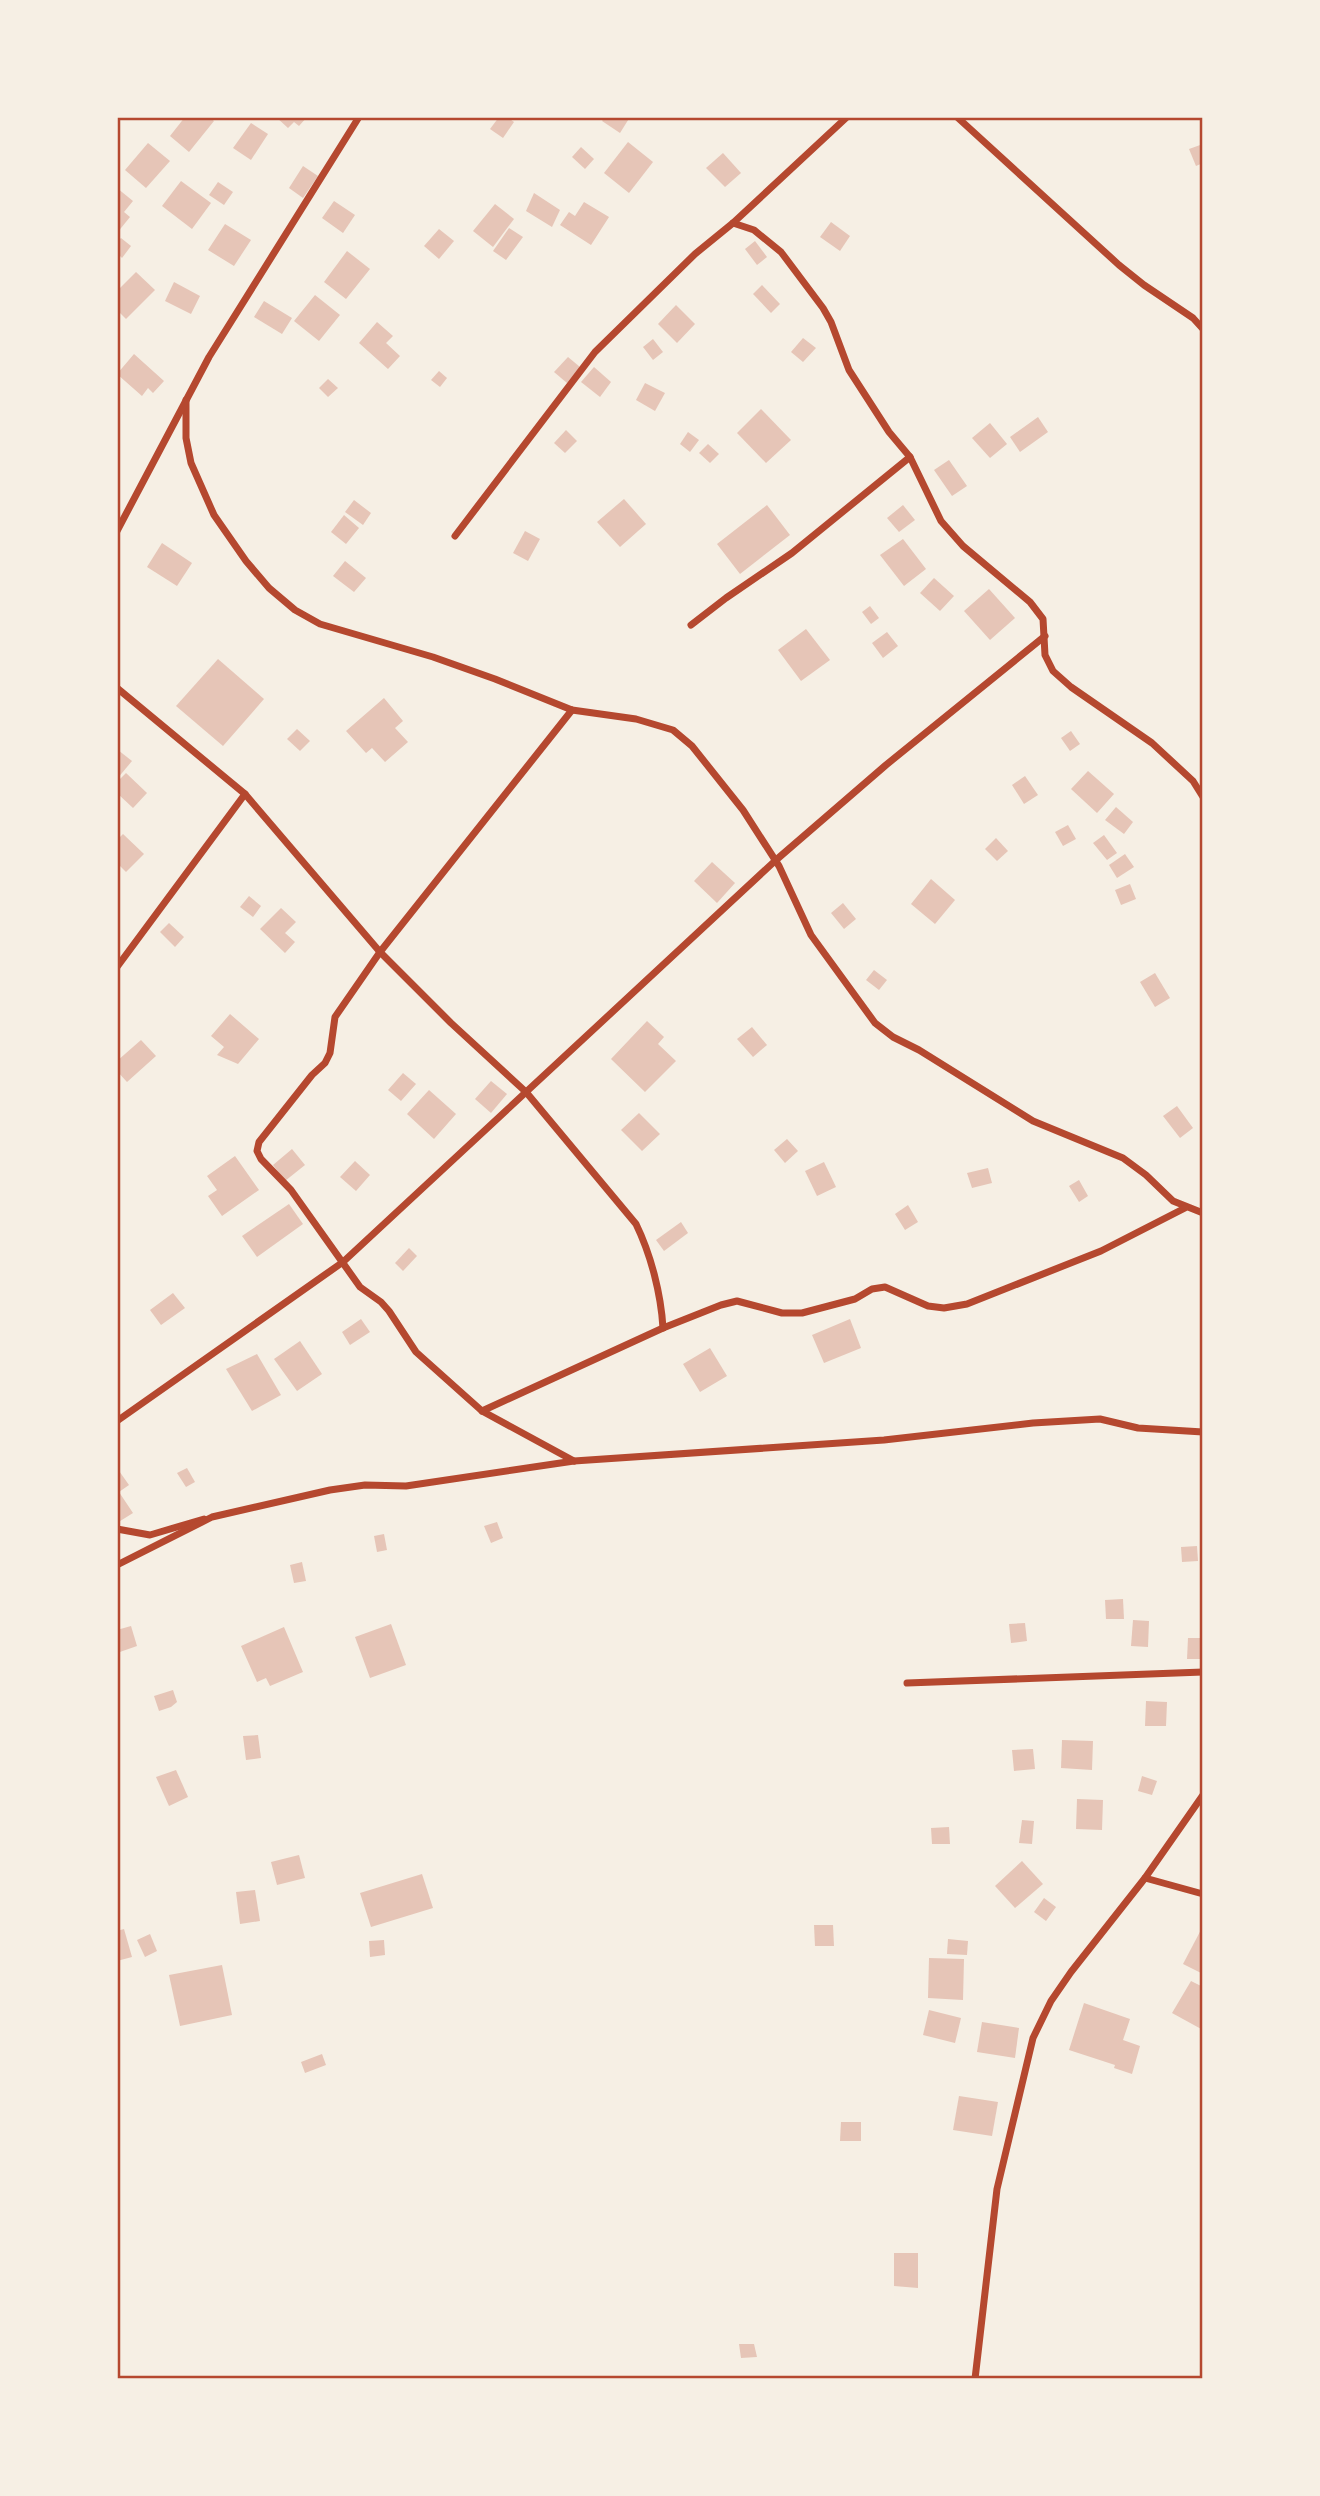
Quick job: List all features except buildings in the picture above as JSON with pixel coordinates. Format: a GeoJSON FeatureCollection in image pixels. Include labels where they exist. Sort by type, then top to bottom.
{"type":"FeatureCollection","features":[{"type":"Feature","properties":{"kind":"street"},"geometry":{"type":"LineString","coordinates":[[117,531],[209,357],[359,117]]}},
{"type":"Feature","properties":{"kind":"street"},"geometry":{"type":"LineString","coordinates":[[455,536],[595,352],[695,254],[733,223],[847,117]]}},
{"type":"Feature","properties":{"kind":"street"},"geometry":{"type":"LineString","coordinates":[[957,117],[1119,265],[1193,318],[1203,329]]}},
{"type":"Feature","properties":{"kind":"street"},"geometry":{"type":"LineString","coordinates":[[733,223],[754,230],[781,252],[831,323],[849,370],[861,392],[910,457],[941,521],[963,546],[1030,603],[1043,619],[1045,655],[1053,671],[1071,687],[1152,743],[1193,781],[1203,797]]}},
{"type":"Feature","properties":{"kind":"street"},"geometry":{"type":"LineString","coordinates":[[186,400],[186,438],[191,463],[214,515],[246,561],[269,588],[295,610],[320,624],[446,661],[572,710],[636,719],[673,730],[692,746],[743,810],[776,860],[811,934],[882,1030],[1033,1121],[1136,1166],[1167,1197],[1185,1208],[1203,1213]]}},
{"type":"Feature","properties":{"kind":"street"},"geometry":{"type":"LineString","coordinates":[[691,625],[792,553],[910,457]]}},
{"type":"Feature","properties":{"kind":"street"},"geometry":{"type":"LineString","coordinates":[[117,1421],[343,1262],[776,860],[886,765],[1045,636]]}},
{"type":"Feature","properties":{"kind":"street"},"geometry":{"type":"LineString","coordinates":[[117,688],[245,794],[380,952],[526,1093],[636,1224],[642,1236],[662,1308],[663,1328]]}},
{"type":"Feature","properties":{"kind":"street"},"geometry":{"type":"LineString","coordinates":[[572,710],[380,952],[335,1017],[330,1053],[325,1063],[312,1075],[259,1142],[257,1151],[261,1159],[291,1189],[360,1287],[382,1302],[416,1352],[482,1411],[574,1461]]}},
{"type":"Feature","properties":{"kind":"street"},"geometry":{"type":"LineString","coordinates":[[117,967],[245,794]]}},
{"type":"Feature","properties":{"kind":"street"},"geometry":{"type":"LineString","coordinates":[[482,1411],[663,1328],[721,1305],[737,1301],[782,1313],[802,1313],[885,1287],[928,1306],[944,1308],[967,1304],[1101,1251],[1185,1208]]}},
{"type":"Feature","properties":{"kind":"street"},"geometry":{"type":"LineString","coordinates":[[117,1529],[150,1535],[190,1521],[330,1490],[365,1485],[406,1486],[574,1461],[884,1440],[1033,1423],[1100,1419],[1138,1427],[1203,1432]]}},
{"type":"Feature","properties":{"kind":"street"},"geometry":{"type":"LineString","coordinates":[[117,1565],[212,1517]]}},
{"type":"Feature","properties":{"kind":"street"},"geometry":{"type":"LineString","coordinates":[[907,1683],[1203,1672]]}},
{"type":"Feature","properties":{"kind":"street"},"geometry":{"type":"LineString","coordinates":[[975,2379],[997,2189],[1033,2038],[1051,2001],[1071,1972],[1145,1878],[1203,1795]]}},
{"type":"Feature","properties":{"kind":"street"},"geometry":{"type":"LineString","coordinates":[[1145,1878],[1203,1894]]}}]}
